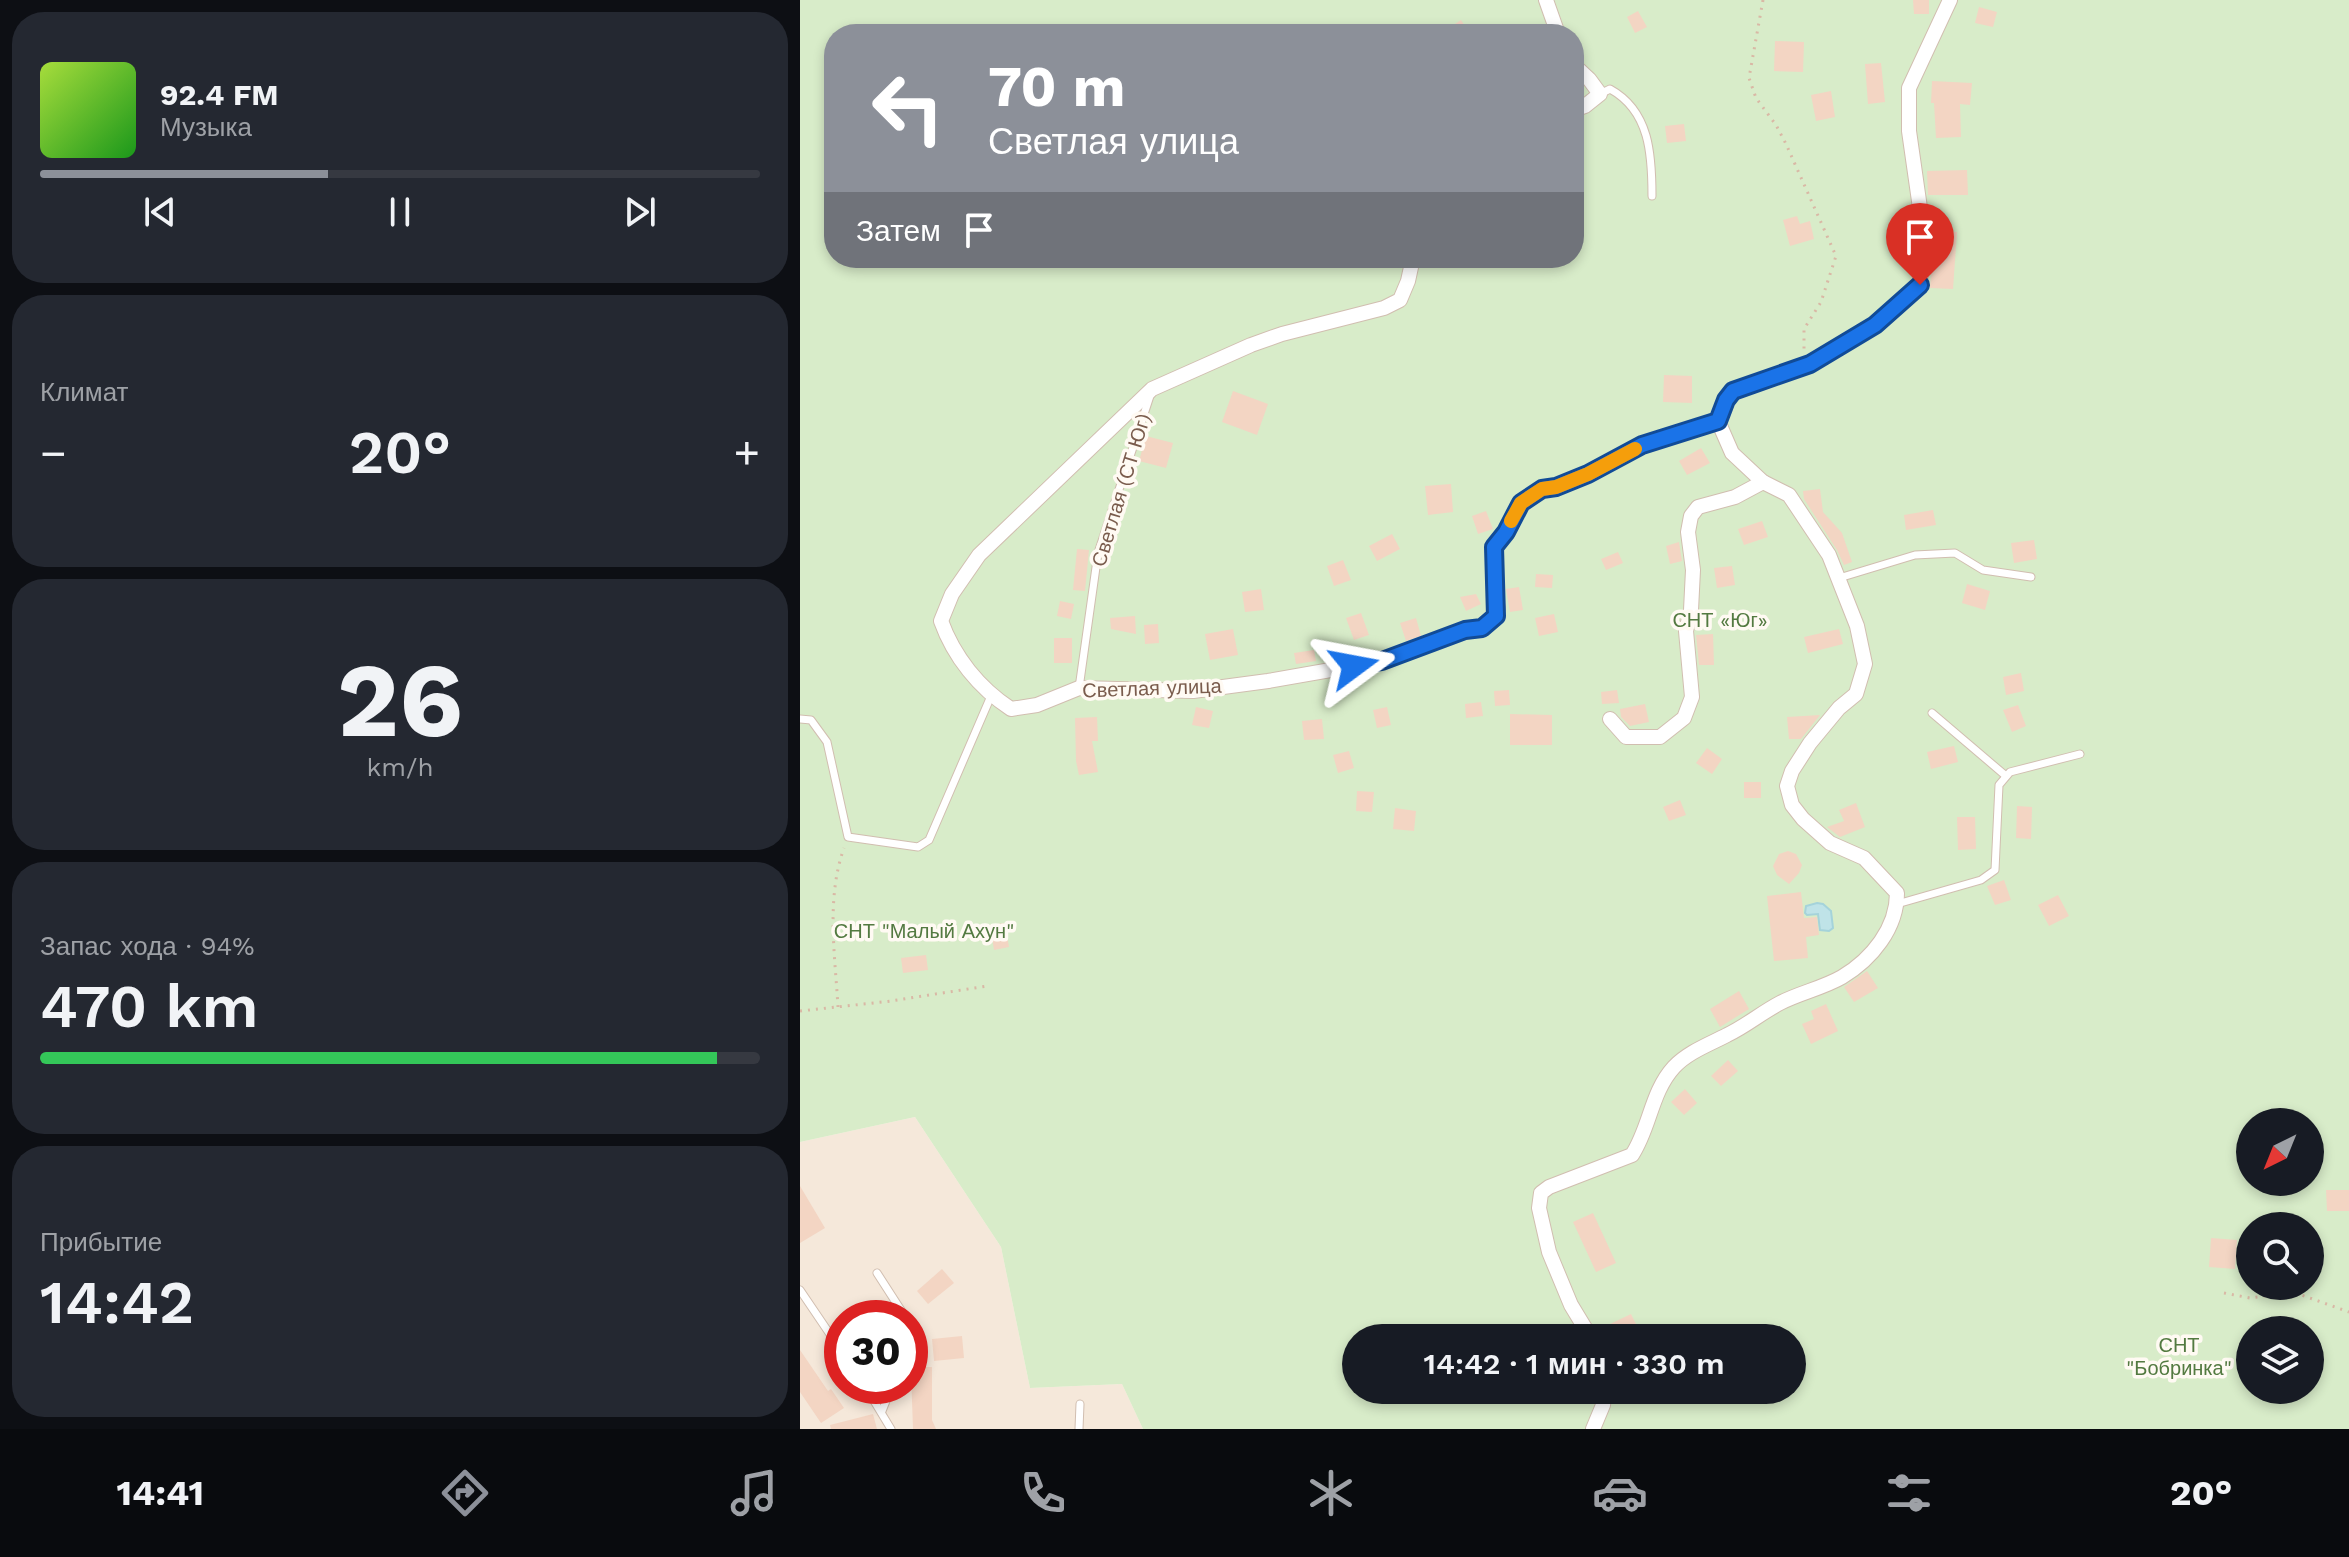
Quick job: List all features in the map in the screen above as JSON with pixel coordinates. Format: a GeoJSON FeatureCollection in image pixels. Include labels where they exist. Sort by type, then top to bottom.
{"type":"FeatureCollection","features":[{"type":"Feature","properties":{"kind":"street"},"geometry":{"type":"LineString","coordinates":[[1546,0],[1554,24]]}},
{"type":"Feature","properties":{"kind":"street"},"geometry":{"type":"LineString","coordinates":[[1583,1324],[1571,1305],[1549,1252],[1539,1208],[1541,1193],[1549,1187],[1632,1155],[1639,1145],[1654,1097],[1674,1066],[1777,1005],[1841,977],[1872,952],[1890,926],[1897,904],[1897,893],[1864,858],[1830,843],[1792,805],[1787,786],[1792,771],[1839,708],[1856,694],[1865,664],[1857,626],[1829,555],[1789,495],[1763,482],[1732,453],[1718,421],[1733,391],[1810,364],[1875,325],[1920,285],[1923,229],[1909,131],[1909,88],[1950,0]]}},
{"type":"Feature","properties":{"kind":"street"},"geometry":{"type":"LineString","coordinates":[[1584,74],[1600,94],[1584,106]]}},
{"type":"Feature","properties":{"kind":"street"},"geometry":{"type":"LineString","coordinates":[[991,696],[962,662],[947,639],[941,621],[952,594],[979,555],[1152,389],[1251,345],[1384,308],[1400,300],[1411,268]]}},
{"type":"Feature","properties":{"kind":"street","name":"Светлая улица"},"geometry":{"type":"LineString","coordinates":[[991,696],[1011,709],[1037,705],[1079,688],[1193,691],[1268,681],[1382,661],[1465,630],[1482,628],[1496,616],[1498,608],[1494,591],[1494,547],[1521,503],[1542,489],[1556,487],[1588,474],[1642,445],[1718,421]]}},
{"type":"Feature","properties":{"kind":"street"},"geometry":{"type":"LineString","coordinates":[[1610,719],[1626,737],[1660,737],[1684,718],[1692,697],[1686,631],[1691,610],[1693,570],[1688,532],[1691,516],[1698,507],[1735,497],[1763,482]]}},
{"type":"Feature","properties":{"kind":"street"},"geometry":{"type":"LineString","coordinates":[[1593,1429],[1603,1404]]}},
{"type":"Feature","properties":{"kind":"lane"},"geometry":{"type":"LineString","coordinates":[[1600,94],[1610,89],[1626,98],[1639,118],[1652,153],[1652,196]]}},
{"type":"Feature","properties":{"kind":"lane","name":"Светлая (СТ Юг)"},"geometry":{"type":"LineString","coordinates":[[1079,688],[1098,553],[1152,389]]}},
{"type":"Feature","properties":{"kind":"lane"},"geometry":{"type":"LineString","coordinates":[[1839,578],[1915,555],[1955,553],[1983,570],[2031,577]]}},
{"type":"Feature","properties":{"kind":"lane"},"geometry":{"type":"LineString","coordinates":[[800,719],[811,720],[827,742],[848,837],[918,847],[929,840],[991,696]]}},
{"type":"Feature","properties":{"kind":"lane"},"geometry":{"type":"LineString","coordinates":[[1932,713],[2006,776]]}},
{"type":"Feature","properties":{"kind":"lane"},"geometry":{"type":"LineString","coordinates":[[1897,904],[1981,880],[1995,870],[1999,785],[2010,772],[2080,754]]}},
{"type":"Feature","properties":{"kind":"lane"},"geometry":{"type":"LineString","coordinates":[[877,1273],[894,1300]]}},
{"type":"Feature","properties":{"kind":"lane"},"geometry":{"type":"LineString","coordinates":[[800,1290],[824,1325]]}},
{"type":"Feature","properties":{"kind":"lane"},"geometry":{"type":"LineString","coordinates":[[877,1404],[891,1429]]}},
{"type":"Feature","properties":{"kind":"lane"},"geometry":{"type":"LineString","coordinates":[[882,1411],[885,1404]]}},
{"type":"Feature","properties":{"kind":"lane"},"geometry":{"type":"LineString","coordinates":[[1079,1429],[1080,1404]]}},
{"type":"Feature","properties":{"kind":"path"},"geometry":{"type":"LineString","coordinates":[[1763,0],[1749,78],[1756,98],[1786,144],[1836,256],[1821,302],[1804,329],[1804,357],[1810,364]]}},
{"type":"Feature","properties":{"kind":"path"},"geometry":{"type":"LineString","coordinates":[[838,1008],[833,915],[840,859],[848,837]]}},
{"type":"Feature","properties":{"kind":"path"},"geometry":{"type":"LineString","coordinates":[[800,1011],[987,986]]}},
{"type":"Feature","properties":{"kind":"path"},"geometry":{"type":"LineString","coordinates":[[2224,1293],[2250,1298],[2293,1292],[2349,1312]]}},
{"type":"Feature","properties":{"kind":"shaded area"},"geometry":{"type":"Polygon","coordinates":[[[915,1117],[1001,1247],[1030,1388],[1122,1384],[1143,1429],[800,1429],[800,1142],[915,1117]]]}},
{"type":"Feature","properties":{"kind":"green space"},"geometry":{"type":"Polygon","coordinates":[[[800,0],[2349,0],[2349,1429],[1143,1429],[1122,1384],[1030,1388],[1001,1247],[915,1117],[800,1142],[800,0]]]}},
{"type":"Feature","properties":{"kind":"water"},"geometry":{"type":"Polygon","coordinates":[[[1817,903],[1831,911],[1833,928],[1829,931],[1820,930],[1818,914],[1805,913],[1806,906],[1817,903]]]}},
{"type":"Feature","properties":{"kind":"building"},"geometry":{"type":"Polygon","coordinates":[[[1913,0],[1929,0],[1929,14],[1914,14],[1913,0]]]}},
{"type":"Feature","properties":{"kind":"building"},"geometry":{"type":"Polygon","coordinates":[[[1979,7],[1997,12],[1993,27],[1975,23],[1979,7]]]}},
{"type":"Feature","properties":{"kind":"building"},"geometry":{"type":"Polygon","coordinates":[[[1638,11],[1647,27],[1635,33],[1627,17],[1638,11]]]}},
{"type":"Feature","properties":{"kind":"building"},"geometry":{"type":"Polygon","coordinates":[[[1775,41],[1804,42],[1803,72],[1774,71],[1775,41]]]}},
{"type":"Feature","properties":{"kind":"building"},"geometry":{"type":"Polygon","coordinates":[[[1881,63],[1885,102],[1868,104],[1865,64],[1881,63]]]}},
{"type":"Feature","properties":{"kind":"building"},"geometry":{"type":"Polygon","coordinates":[[[1932,81],[1972,83],[1970,105],[1960,104],[1961,137],[1936,138],[1934,103],[1931,103],[1932,81]]]}},
{"type":"Feature","properties":{"kind":"building"},"geometry":{"type":"Polygon","coordinates":[[[1831,91],[1835,117],[1816,121],[1811,95],[1831,91]]]}},
{"type":"Feature","properties":{"kind":"building"},"geometry":{"type":"Polygon","coordinates":[[[1684,124],[1686,141],[1667,143],[1665,126],[1684,124]]]}},
{"type":"Feature","properties":{"kind":"building"},"geometry":{"type":"Polygon","coordinates":[[[1967,170],[1968,195],[1928,195],[1927,171],[1967,170]]]}},
{"type":"Feature","properties":{"kind":"building"},"geometry":{"type":"Polygon","coordinates":[[[1797,216],[1800,224],[1810,221],[1814,239],[1790,246],[1783,220],[1797,216]]]}},
{"type":"Feature","properties":{"kind":"building"},"geometry":{"type":"Polygon","coordinates":[[[1934,230],[1957,232],[1953,289],[1930,288],[1934,230]]]}},
{"type":"Feature","properties":{"kind":"building"},"geometry":{"type":"Polygon","coordinates":[[[1664,375],[1692,376],[1692,403],[1663,402],[1664,375]]]}},
{"type":"Feature","properties":{"kind":"building"},"geometry":{"type":"Polygon","coordinates":[[[1233,391],[1268,404],[1257,435],[1222,422],[1233,391]]]}},
{"type":"Feature","properties":{"kind":"building"},"geometry":{"type":"Polygon","coordinates":[[[1146,436],[1173,443],[1166,468],[1139,461],[1146,436]]]}},
{"type":"Feature","properties":{"kind":"building"},"geometry":{"type":"Polygon","coordinates":[[[1701,448],[1710,463],[1687,475],[1679,461],[1701,448]]]}},
{"type":"Feature","properties":{"kind":"building"},"geometry":{"type":"Polygon","coordinates":[[[1451,484],[1453,512],[1428,515],[1425,486],[1451,484]]]}},
{"type":"Feature","properties":{"kind":"building"},"geometry":{"type":"Polygon","coordinates":[[[1820,489],[1823,512],[1842,533],[1852,562],[1844,565],[1804,499],[1803,491],[1820,489]]]}},
{"type":"Feature","properties":{"kind":"building"},"geometry":{"type":"Polygon","coordinates":[[[1933,510],[1936,525],[1906,530],[1904,515],[1933,510]]]}},
{"type":"Feature","properties":{"kind":"building"},"geometry":{"type":"Polygon","coordinates":[[[1486,511],[1493,529],[1478,534],[1472,516],[1486,511]]]}},
{"type":"Feature","properties":{"kind":"building"},"geometry":{"type":"Polygon","coordinates":[[[1762,521],[1768,537],[1744,545],[1738,529],[1762,521]]]}},
{"type":"Feature","properties":{"kind":"building"},"geometry":{"type":"Polygon","coordinates":[[[1392,534],[1400,549],[1377,561],[1369,546],[1392,534]]]}},
{"type":"Feature","properties":{"kind":"building"},"geometry":{"type":"Polygon","coordinates":[[[2034,540],[2037,559],[2014,563],[2011,543],[2034,540]]]}},
{"type":"Feature","properties":{"kind":"building"},"geometry":{"type":"Polygon","coordinates":[[[1679,542],[1682,561],[1670,564],[1666,546],[1679,542]]]}},
{"type":"Feature","properties":{"kind":"building"},"geometry":{"type":"Polygon","coordinates":[[[1077,549],[1089,550],[1085,591],[1073,590],[1077,549]]]}},
{"type":"Feature","properties":{"kind":"building"},"geometry":{"type":"Polygon","coordinates":[[[1618,552],[1623,563],[1606,570],[1601,559],[1618,552]]]}},
{"type":"Feature","properties":{"kind":"building"},"geometry":{"type":"Polygon","coordinates":[[[1343,560],[1351,580],[1334,586],[1327,566],[1343,560]]]}},
{"type":"Feature","properties":{"kind":"building"},"geometry":{"type":"Polygon","coordinates":[[[1732,566],[1735,585],[1717,588],[1714,568],[1732,566]]]}},
{"type":"Feature","properties":{"kind":"building"},"geometry":{"type":"Polygon","coordinates":[[[1536,574],[1553,575],[1552,588],[1535,587],[1536,574]]]}},
{"type":"Feature","properties":{"kind":"building"},"geometry":{"type":"Polygon","coordinates":[[[1967,584],[1990,591],[1985,610],[1962,603],[1967,584]]]}},
{"type":"Feature","properties":{"kind":"building"},"geometry":{"type":"Polygon","coordinates":[[[1519,587],[1523,610],[1510,612],[1506,589],[1519,587]]]}},
{"type":"Feature","properties":{"kind":"building"},"geometry":{"type":"Polygon","coordinates":[[[1261,589],[1264,610],[1245,612],[1242,592],[1261,589]]]}},
{"type":"Feature","properties":{"kind":"building"},"geometry":{"type":"Polygon","coordinates":[[[1476,594],[1481,604],[1466,611],[1460,597],[1476,594]]]}},
{"type":"Feature","properties":{"kind":"building"},"geometry":{"type":"Polygon","coordinates":[[[1060,601],[1074,604],[1071,619],[1057,616],[1060,601]]]}},
{"type":"Feature","properties":{"kind":"building"},"geometry":{"type":"Polygon","coordinates":[[[1361,613],[1369,635],[1354,640],[1346,618],[1361,613]]]}},
{"type":"Feature","properties":{"kind":"building"},"geometry":{"type":"Polygon","coordinates":[[[1554,614],[1558,632],[1539,636],[1535,618],[1554,614]]]}},
{"type":"Feature","properties":{"kind":"building"},"geometry":{"type":"Polygon","coordinates":[[[1135,616],[1136,634],[1111,629],[1110,618],[1135,616]]]}},
{"type":"Feature","properties":{"kind":"building"},"geometry":{"type":"Polygon","coordinates":[[[1416,618],[1421,636],[1406,641],[1400,623],[1416,618]]]}},
{"type":"Feature","properties":{"kind":"building"},"geometry":{"type":"Polygon","coordinates":[[[1158,624],[1159,643],[1145,644],[1144,625],[1158,624]]]}},
{"type":"Feature","properties":{"kind":"building"},"geometry":{"type":"Polygon","coordinates":[[[1233,629],[1238,655],[1210,660],[1205,634],[1233,629]]]}},
{"type":"Feature","properties":{"kind":"building"},"geometry":{"type":"Polygon","coordinates":[[[1839,629],[1843,644],[1808,653],[1804,637],[1839,629]]]}},
{"type":"Feature","properties":{"kind":"building"},"geometry":{"type":"Polygon","coordinates":[[[1713,634],[1714,665],[1699,665],[1696,635],[1713,634]]]}},
{"type":"Feature","properties":{"kind":"building"},"geometry":{"type":"Polygon","coordinates":[[[1054,638],[1072,638],[1072,663],[1054,663],[1054,638]]]}},
{"type":"Feature","properties":{"kind":"building"},"geometry":{"type":"Polygon","coordinates":[[[1314,650],[1316,661],[1296,664],[1294,653],[1314,650]]]}},
{"type":"Feature","properties":{"kind":"building"},"geometry":{"type":"Polygon","coordinates":[[[2021,673],[2024,691],[2006,695],[2003,677],[2021,673]]]}},
{"type":"Feature","properties":{"kind":"building"},"geometry":{"type":"Polygon","coordinates":[[[1509,690],[1510,705],[1495,706],[1494,691],[1509,690]]]}},
{"type":"Feature","properties":{"kind":"building"},"geometry":{"type":"Polygon","coordinates":[[[1617,690],[1619,703],[1602,704],[1601,692],[1617,690]]]}},
{"type":"Feature","properties":{"kind":"building"},"geometry":{"type":"Polygon","coordinates":[[[1481,702],[1483,716],[1466,718],[1465,704],[1481,702]]]}},
{"type":"Feature","properties":{"kind":"building"},"geometry":{"type":"Polygon","coordinates":[[[1645,704],[1649,722],[1630,726],[1621,717],[1620,709],[1645,704]]]}},
{"type":"Feature","properties":{"kind":"building"},"geometry":{"type":"Polygon","coordinates":[[[2018,705],[2026,726],[2012,732],[2003,710],[2018,705]]]}},
{"type":"Feature","properties":{"kind":"building"},"geometry":{"type":"Polygon","coordinates":[[[1196,707],[1213,711],[1209,728],[1192,725],[1196,707]]]}},
{"type":"Feature","properties":{"kind":"building"},"geometry":{"type":"Polygon","coordinates":[[[1387,707],[1391,725],[1377,728],[1373,710],[1387,707]]]}},
{"type":"Feature","properties":{"kind":"building"},"geometry":{"type":"Polygon","coordinates":[[[1510,714],[1552,715],[1552,745],[1510,745],[1510,714]]]}},
{"type":"Feature","properties":{"kind":"building"},"geometry":{"type":"Polygon","coordinates":[[[1820,715],[1801,739],[1789,739],[1787,717],[1820,715]]]}},
{"type":"Feature","properties":{"kind":"building"},"geometry":{"type":"Polygon","coordinates":[[[1097,717],[1098,741],[1092,741],[1098,772],[1079,775],[1075,718],[1097,717]]]}},
{"type":"Feature","properties":{"kind":"building"},"geometry":{"type":"Polygon","coordinates":[[[1322,719],[1324,739],[1304,740],[1302,721],[1322,719]]]}},
{"type":"Feature","properties":{"kind":"building"},"geometry":{"type":"Polygon","coordinates":[[[1954,746],[1958,762],[1931,769],[1927,752],[1954,746]]]}},
{"type":"Feature","properties":{"kind":"building"},"geometry":{"type":"Polygon","coordinates":[[[1707,748],[1722,759],[1712,774],[1696,763],[1707,748]]]}},
{"type":"Feature","properties":{"kind":"building"},"geometry":{"type":"Polygon","coordinates":[[[1349,751],[1354,768],[1338,773],[1333,755],[1349,751]]]}},
{"type":"Feature","properties":{"kind":"building"},"geometry":{"type":"Polygon","coordinates":[[[1744,782],[1761,782],[1761,798],[1744,798],[1744,782]]]}},
{"type":"Feature","properties":{"kind":"building"},"geometry":{"type":"Polygon","coordinates":[[[1357,791],[1374,792],[1372,812],[1356,811],[1357,791]]]}},
{"type":"Feature","properties":{"kind":"building"},"geometry":{"type":"Polygon","coordinates":[[[1680,800],[1686,815],[1669,821],[1663,807],[1680,800]]]}},
{"type":"Feature","properties":{"kind":"building"},"geometry":{"type":"Polygon","coordinates":[[[1856,803],[1865,827],[1840,837],[1827,827],[1844,821],[1839,810],[1856,803]]]}},
{"type":"Feature","properties":{"kind":"building"},"geometry":{"type":"Polygon","coordinates":[[[2017,806],[2032,807],[2031,839],[2016,838],[2017,806]]]}},
{"type":"Feature","properties":{"kind":"building"},"geometry":{"type":"Polygon","coordinates":[[[1395,808],[1416,811],[1414,831],[1393,829],[1395,808]]]}},
{"type":"Feature","properties":{"kind":"building"},"geometry":{"type":"Polygon","coordinates":[[[1957,817],[1975,817],[1976,849],[1958,850],[1957,817]]]}},
{"type":"Feature","properties":{"kind":"building"},"geometry":{"type":"Polygon","coordinates":[[[1788,851],[1796,854],[1802,865],[1789,884],[1777,875],[1773,866],[1779,854],[1788,851]]]}},
{"type":"Feature","properties":{"kind":"building"},"geometry":{"type":"Polygon","coordinates":[[[2004,880],[2011,900],[1995,905],[1987,886],[2004,880]]]}},
{"type":"Feature","properties":{"kind":"building"},"geometry":{"type":"Polygon","coordinates":[[[1801,892],[1804,918],[1817,917],[1819,935],[1806,937],[1808,958],[1774,961],[1767,896],[1801,892]]]}},
{"type":"Feature","properties":{"kind":"building"},"geometry":{"type":"Polygon","coordinates":[[[2058,895],[2069,916],[2049,926],[2038,905],[2058,895]]]}},
{"type":"Feature","properties":{"kind":"building"},"geometry":{"type":"Polygon","coordinates":[[[1005,923],[1009,947],[994,950],[990,925],[1005,923]]]}},
{"type":"Feature","properties":{"kind":"building"},"geometry":{"type":"Polygon","coordinates":[[[926,955],[928,970],[903,973],[901,958],[926,955]]]}},
{"type":"Feature","properties":{"kind":"building"},"geometry":{"type":"Polygon","coordinates":[[[1867,971],[1878,988],[1854,1002],[1844,987],[1867,971]]]}},
{"type":"Feature","properties":{"kind":"building"},"geometry":{"type":"Polygon","coordinates":[[[1739,991],[1749,1009],[1720,1027],[1710,1009],[1739,991]]]}},
{"type":"Feature","properties":{"kind":"building"},"geometry":{"type":"Polygon","coordinates":[[[1826,1004],[1838,1031],[1811,1044],[1802,1024],[1814,1019],[1811,1011],[1826,1004]]]}},
{"type":"Feature","properties":{"kind":"building"},"geometry":{"type":"Polygon","coordinates":[[[1728,1060],[1738,1071],[1721,1086],[1711,1076],[1728,1060]]]}},
{"type":"Feature","properties":{"kind":"building"},"geometry":{"type":"Polygon","coordinates":[[[1685,1089],[1697,1103],[1684,1115],[1671,1102],[1685,1089]]]}},
{"type":"Feature","properties":{"kind":"building"},"geometry":{"type":"Polygon","coordinates":[[[800,1186],[825,1228],[800,1243],[800,1186]]]}},
{"type":"Feature","properties":{"kind":"building"},"geometry":{"type":"Polygon","coordinates":[[[2326,1190],[2349,1190],[2349,1211],[2327,1211],[2326,1190]]]}},
{"type":"Feature","properties":{"kind":"building"},"geometry":{"type":"Polygon","coordinates":[[[1593,1213],[1616,1263],[1596,1272],[1573,1222],[1593,1213]]]}},
{"type":"Feature","properties":{"kind":"building"},"geometry":{"type":"Polygon","coordinates":[[[2211,1238],[2236,1240],[2235,1269],[2209,1267],[2211,1238]]]}},
{"type":"Feature","properties":{"kind":"building"},"geometry":{"type":"Polygon","coordinates":[[[942,1269],[954,1283],[928,1304],[928,1300],[917,1291],[942,1269]]]}},
{"type":"Feature","properties":{"kind":"building"},"geometry":{"type":"Polygon","coordinates":[[[1631,1314],[1636,1324],[1610,1324],[1631,1314]]]}},
{"type":"Feature","properties":{"kind":"building"},"geometry":{"type":"Polygon","coordinates":[[[962,1336],[964,1358],[934,1361],[932,1339],[962,1336]]]}},
{"type":"Feature","properties":{"kind":"building"},"geometry":{"type":"Polygon","coordinates":[[[800,1350],[824,1385],[824,1404],[841,1404],[844,1408],[821,1423],[800,1392],[800,1350]]]}},
{"type":"Feature","properties":{"kind":"building"},"geometry":{"type":"Polygon","coordinates":[[[928,1367],[932,1367],[932,1420],[936,1429],[913,1429],[912,1404],[928,1404],[928,1367]]]}},
{"type":"Feature","properties":{"kind":"building"},"geometry":{"type":"Polygon","coordinates":[[[873,1414],[877,1429],[831,1429],[830,1425],[873,1414]]]}},
{"type":"Feature","properties":{"kind":"slow traffic"},"geometry":{"type":"LineString","coordinates":[[1511,521],[1521,503],[1542,489],[1556,487],[1588,474],[1635,449]]}},
{"type":"Feature","properties":{"kind":"route"},"geometry":{"type":"LineString","coordinates":[[1354,666],[1382,661],[1465,630],[1482,628],[1496,616],[1494,547],[1521,503],[1542,489],[1556,487],[1588,474],[1642,445],[1718,421],[1733,391],[1810,364],[1875,325],[1920,285]]}},
{"type":"Feature","properties":{"kind":"park label","name":"СНТ «Юг»"},"geometry":{"type":"Point","coordinates":[1720,620]}},
{"type":"Feature","properties":{"kind":"park label","name":"СНТ \"Малый Ахун\""},"geometry":{"type":"Point","coordinates":[924,931]}},
{"type":"Feature","properties":{"kind":"park label","name":"СНТ \"Бобринка\""},"geometry":{"type":"Point","coordinates":[2179,1356]}}]}
